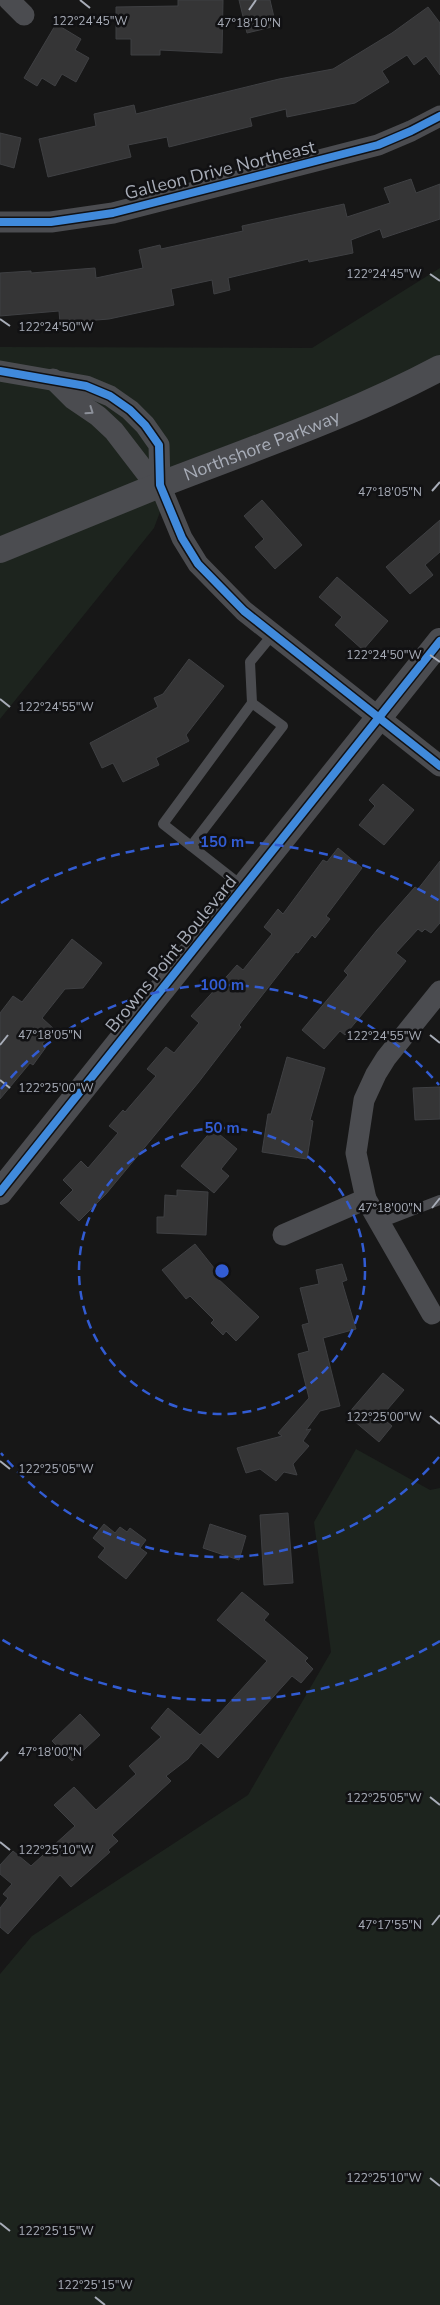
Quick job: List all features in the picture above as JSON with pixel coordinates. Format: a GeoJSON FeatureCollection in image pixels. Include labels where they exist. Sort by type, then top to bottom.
{"type":"FeatureCollection","features":[{"type":"Feature","properties":{"kind":"street","name":"Galleon Drive Northeast"},"geometry":{"type":"LineString","coordinates":[[0,222],[51,222],[113,213],[378,145],[440,116]]}},
{"type":"Feature","properties":{"kind":"street","name":"Northshore Parkway"},"geometry":{"type":"LineString","coordinates":[[0,550],[356,408],[440,368]]}},
{"type":"Feature","properties":{"kind":"street"},"geometry":{"type":"LineString","coordinates":[[0,371],[86,386],[110,396],[130,410],[145,424],[159,445],[160,485],[182,538],[198,564],[244,611],[440,766]]}},
{"type":"Feature","properties":{"kind":"street"},"geometry":{"type":"LineString","coordinates":[[53,379],[73,399],[98,416],[114,431],[147,474],[160,485]]}},
{"type":"Feature","properties":{"kind":"street","name":"Browns Point Boulevard"},"geometry":{"type":"LineString","coordinates":[[0,1192],[440,641]]}},
{"type":"Feature","properties":{"kind":"street"},"geometry":{"type":"LineString","coordinates":[[432,1314],[366,1199],[356,1153],[364,1100],[386,1058],[440,991]]}},
{"type":"Feature","properties":{"kind":"street"},"geometry":{"type":"LineString","coordinates":[[283,1234],[366,1199]]}},
{"type":"Feature","properties":{"kind":"lane"},"geometry":{"type":"LineString","coordinates":[[244,887],[163,824],[252,703],[250,662],[273,634]]}},
{"type":"Feature","properties":{"kind":"lane"},"geometry":{"type":"LineString","coordinates":[[191,846],[284,726],[252,703]]}},
{"type":"Feature","properties":{"kind":"lane"},"geometry":{"type":"LineString","coordinates":[[380,1223],[440,1200]]}},
{"type":"Feature","properties":{"kind":"shaded area"},"geometry":{"type":"Polygon","coordinates":[[[440,268],[440,366],[178,464],[154,528],[0,719],[0,347],[312,348],[440,268]]]}},
{"type":"Feature","properties":{"kind":"shaded area"},"geometry":{"type":"Polygon","coordinates":[[[356,1449],[430,1490],[440,1488],[440,2305],[0,2305],[0,1974],[32,1936],[248,1795],[331,1652],[314,1522],[356,1449]]]}},
{"type":"Feature","properties":{"kind":"building"},"geometry":{"type":"Polygon","coordinates":[[[178,0],[223,0],[222,53],[160,50],[160,55],[131,55],[131,39],[116,39],[116,7],[178,6],[178,0]]]}},
{"type":"Feature","properties":{"kind":"building"},"geometry":{"type":"Polygon","coordinates":[[[239,0],[270,0],[276,26],[247,33],[239,0]]]}},
{"type":"Feature","properties":{"kind":"building"},"geometry":{"type":"Polygon","coordinates":[[[428,7],[440,23],[440,75],[426,56],[414,65],[407,55],[382,71],[389,82],[355,103],[287,117],[286,109],[250,118],[252,126],[169,147],[167,137],[128,145],[131,157],[48,177],[39,139],[96,126],[94,114],[134,105],[136,114],[279,79],[333,69],[392,33],[428,7]]]}},
{"type":"Feature","properties":{"kind":"building"},"geometry":{"type":"Polygon","coordinates":[[[56,24],[81,39],[75,50],[89,58],[76,82],[62,74],[55,86],[42,78],[37,86],[24,78],[56,24]]]}},
{"type":"Feature","properties":{"kind":"building"},"geometry":{"type":"Polygon","coordinates":[[[0,133],[21,138],[14,168],[0,164],[0,133]]]}},
{"type":"Feature","properties":{"kind":"building"},"geometry":{"type":"Polygon","coordinates":[[[411,179],[416,193],[440,184],[440,219],[383,238],[380,229],[351,240],[353,253],[309,262],[308,259],[228,278],[230,290],[214,294],[212,280],[171,289],[174,305],[109,319],[60,323],[59,311],[0,316],[0,273],[31,271],[31,273],[95,268],[96,278],[143,268],[139,250],[160,245],[161,249],[243,231],[242,226],[344,204],[347,217],[390,203],[384,188],[411,179]]]}},
{"type":"Feature","properties":{"kind":"building"},"geometry":{"type":"Polygon","coordinates":[[[262,500],[302,545],[275,569],[255,547],[264,539],[244,516],[262,500]]]}},
{"type":"Feature","properties":{"kind":"building"},"geometry":{"type":"Polygon","coordinates":[[[440,520],[440,552],[425,565],[433,575],[410,594],[386,567],[440,520]]]}},
{"type":"Feature","properties":{"kind":"building"},"geometry":{"type":"Polygon","coordinates":[[[337,577],[388,621],[363,650],[335,625],[342,617],[319,597],[337,577]]]}},
{"type":"Feature","properties":{"kind":"building"},"geometry":{"type":"Polygon","coordinates":[[[189,659],[224,686],[186,735],[189,741],[156,758],[159,765],[123,782],[113,763],[102,768],[90,743],[158,707],[154,698],[163,694],[189,659]]]}},
{"type":"Feature","properties":{"kind":"building"},"geometry":{"type":"Polygon","coordinates":[[[383,784],[414,810],[384,845],[359,825],[375,806],[369,800],[383,784]]]}},
{"type":"Feature","properties":{"kind":"building"},"geometry":{"type":"Polygon","coordinates":[[[338,848],[362,868],[326,916],[330,919],[315,938],[312,935],[298,953],[296,952],[239,1025],[241,1027],[198,1083],[106,1194],[79,1221],[60,1203],[73,1190],[63,1180],[81,1161],[88,1168],[118,1133],[109,1126],[123,1110],[125,1112],[156,1076],[147,1069],[166,1047],[174,1053],[199,1023],[191,1016],[237,965],[243,970],[272,934],[264,927],[278,909],[283,914],[323,860],[327,862],[338,848]]]}},
{"type":"Feature","properties":{"kind":"building"},"geometry":{"type":"Polygon","coordinates":[[[440,861],[440,923],[431,933],[425,929],[422,932],[418,929],[396,953],[406,961],[345,1035],[340,1031],[324,1049],[302,1030],[348,975],[344,971],[377,930],[415,887],[418,889],[440,861]]]}},
{"type":"Feature","properties":{"kind":"building"},"geometry":{"type":"Polygon","coordinates":[[[72,939],[102,963],[83,988],[65,989],[42,1018],[54,1029],[42,1044],[46,1047],[33,1065],[30,1063],[0,1099],[0,1013],[13,996],[22,1002],[72,939]]]}},
{"type":"Feature","properties":{"kind":"building"},"geometry":{"type":"Polygon","coordinates":[[[287,1057],[325,1068],[310,1120],[313,1121],[307,1159],[262,1152],[268,1114],[271,1114],[287,1057]]]}},
{"type":"Feature","properties":{"kind":"building"},"geometry":{"type":"Polygon","coordinates":[[[440,1087],[440,1119],[415,1120],[413,1088],[440,1087]]]}},
{"type":"Feature","properties":{"kind":"building"},"geometry":{"type":"Polygon","coordinates":[[[213,1129],[237,1149],[221,1169],[229,1176],[214,1193],[181,1166],[213,1129]]]}},
{"type":"Feature","properties":{"kind":"building"},"geometry":{"type":"Polygon","coordinates":[[[177,1190],[208,1192],[206,1235],[157,1233],[157,1217],[164,1217],[165,1195],[177,1196],[177,1190]]]}},
{"type":"Feature","properties":{"kind":"building"},"geometry":{"type":"Polygon","coordinates":[[[195,1244],[218,1273],[215,1276],[259,1317],[236,1341],[226,1331],[223,1335],[211,1323],[214,1320],[190,1296],[186,1299],[162,1270],[195,1244]]]}},
{"type":"Feature","properties":{"kind":"building"},"geometry":{"type":"Polygon","coordinates":[[[342,1264],[347,1280],[342,1282],[356,1329],[323,1338],[340,1406],[320,1411],[306,1430],[311,1429],[303,1441],[309,1446],[293,1464],[297,1475],[284,1472],[276,1481],[260,1469],[246,1473],[237,1448],[282,1436],[278,1433],[309,1398],[298,1354],[309,1351],[302,1325],[309,1323],[300,1288],[319,1284],[316,1270],[342,1264]]]}},
{"type":"Feature","properties":{"kind":"building"},"geometry":{"type":"Polygon","coordinates":[[[383,1373],[404,1390],[381,1417],[392,1426],[379,1442],[347,1415],[383,1373]]]}},
{"type":"Feature","properties":{"kind":"building"},"geometry":{"type":"Polygon","coordinates":[[[288,1513],[293,1583],[264,1585],[260,1515],[288,1513]]]}},
{"type":"Feature","properties":{"kind":"building"},"geometry":{"type":"Polygon","coordinates":[[[104,1524],[115,1533],[120,1527],[127,1532],[130,1528],[146,1540],[140,1548],[147,1553],[126,1579],[98,1557],[105,1548],[93,1538],[104,1524]]]}},
{"type":"Feature","properties":{"kind":"building"},"geometry":{"type":"Polygon","coordinates":[[[210,1524],[246,1536],[239,1560],[203,1548],[210,1524]]]}},
{"type":"Feature","properties":{"kind":"building"},"geometry":{"type":"Polygon","coordinates":[[[242,1592],[269,1614],[264,1620],[308,1658],[305,1661],[313,1669],[301,1683],[292,1676],[218,1758],[201,1743],[188,1759],[166,1776],[171,1781],[112,1835],[118,1841],[108,1850],[110,1852],[71,1887],[60,1875],[8,1934],[0,1927],[0,1908],[8,1898],[3,1894],[12,1884],[0,1874],[0,1865],[13,1851],[31,1866],[75,1826],[54,1805],[74,1787],[96,1810],[136,1774],[129,1766],[161,1737],[151,1728],[168,1708],[200,1735],[267,1661],[217,1620],[242,1592]]]}},
{"type":"Feature","properties":{"kind":"building"},"geometry":{"type":"Polygon","coordinates":[[[80,1714],[100,1735],[72,1761],[52,1741],[80,1714]]]}},
{"type":"Feature","properties":{"kind":"cycle path"},"geometry":{"type":"LineString","coordinates":[[0,222],[51,222],[113,213],[378,145],[440,116]]}},
{"type":"Feature","properties":{"kind":"cycle path"},"geometry":{"type":"LineString","coordinates":[[0,371],[86,386],[110,396],[130,410],[145,425],[159,445],[160,485],[182,538],[198,564],[244,611],[440,766]]}},
{"type":"Feature","properties":{"kind":"cycle path"},"geometry":{"type":"LineString","coordinates":[[0,1192],[440,641]]}}]}
